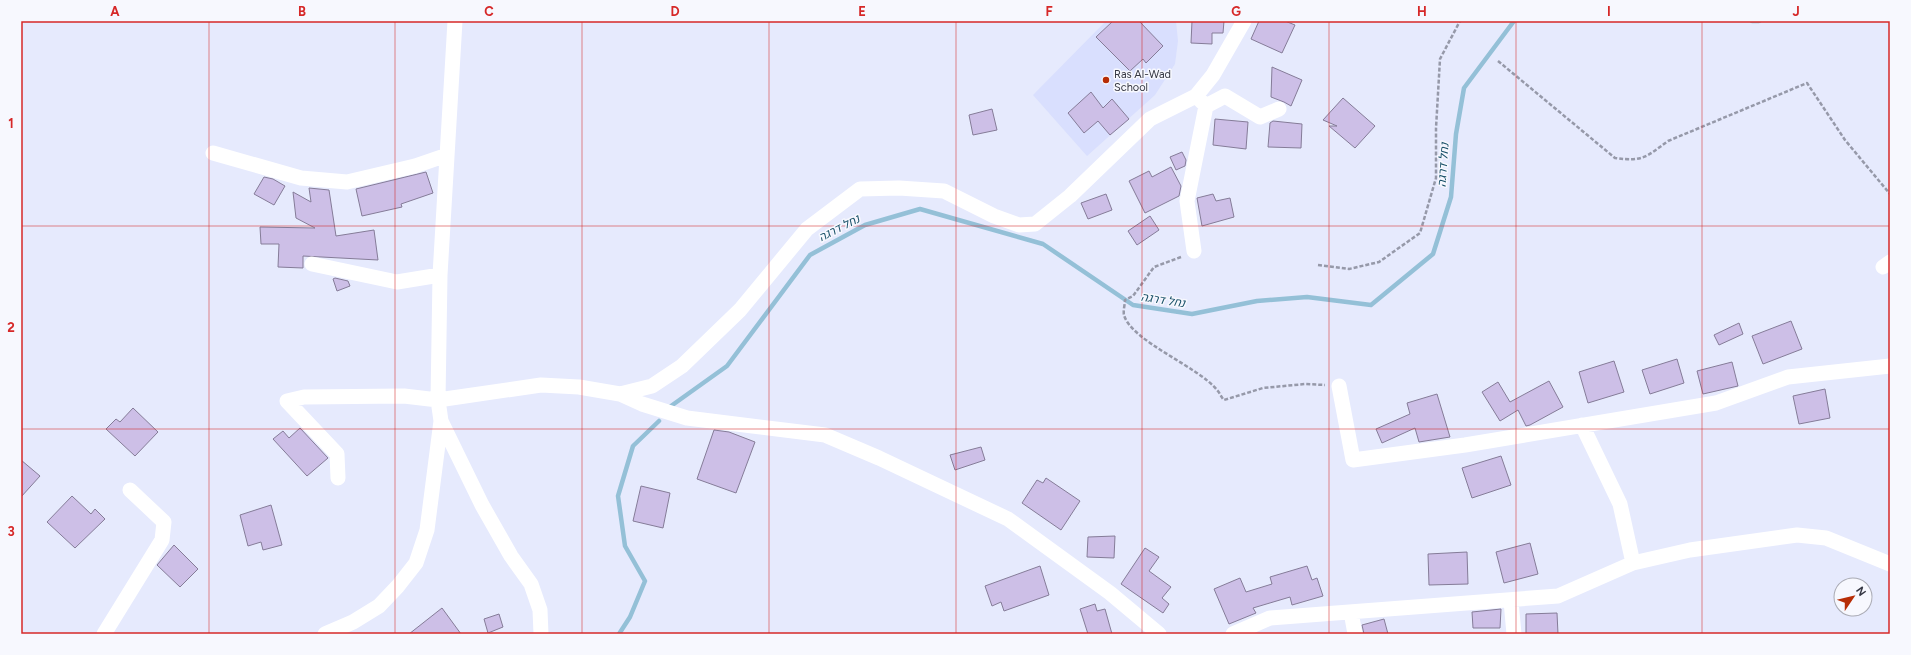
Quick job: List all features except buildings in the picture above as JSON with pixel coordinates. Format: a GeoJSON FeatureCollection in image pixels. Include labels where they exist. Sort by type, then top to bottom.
{"type":"FeatureCollection","features":[{"type":"Feature","properties":{"kind":"street"},"geometry":{"type":"LineString","coordinates":[[325,634],[353,622],[378,606],[398,586],[416,563],[427,530],[441,421],[438,400],[440,275],[455,21]]}},
{"type":"Feature","properties":{"kind":"street"},"geometry":{"type":"LineString","coordinates":[[1194,251],[1187,201],[1201,102],[1213,75],[1244,21]]}},
{"type":"Feature","properties":{"kind":"street"},"geometry":{"type":"LineString","coordinates":[[620,394],[652,386],[682,366],[740,310],[807,229],[860,189],[899,188],[944,191],[994,216],[1019,225],[1036,224],[1070,196],[1150,119],[1201,102],[1225,96],[1260,117],[1279,109]]}},
{"type":"Feature","properties":{"kind":"street"},"geometry":{"type":"LineString","coordinates":[[213,153],[301,178],[347,182],[415,166],[447,155]]}},
{"type":"Feature","properties":{"kind":"street"},"geometry":{"type":"LineString","coordinates":[[312,264],[397,282],[440,275]]}},
{"type":"Feature","properties":{"kind":"street"},"geometry":{"type":"LineString","coordinates":[[1339,386],[1353,460],[1465,445],[1716,403],[1788,377],[1890,366]]}},
{"type":"Feature","properties":{"kind":"street"},"geometry":{"type":"LineString","coordinates":[[338,478],[337,454],[287,401],[304,397],[396,396],[438,400],[541,385],[579,387],[620,394],[642,404],[687,418],[825,435],[879,458],[1008,519],[1110,593],[1159,634]]}},
{"type":"Feature","properties":{"kind":"street"},"geometry":{"type":"LineString","coordinates":[[441,421],[482,505],[511,556],[531,584],[540,610],[541,634]]}},
{"type":"Feature","properties":{"kind":"street"},"geometry":{"type":"LineString","coordinates":[[1582,425],[1620,504],[1633,563]]}},
{"type":"Feature","properties":{"kind":"street"},"geometry":{"type":"LineString","coordinates":[[104,634],[162,540],[164,522],[130,490]]}},
{"type":"Feature","properties":{"kind":"street"},"geometry":{"type":"LineString","coordinates":[[1233,634],[1270,618],[1511,601],[1558,596],[1633,563],[1690,550],[1797,535],[1826,538],[1890,564]]}},
{"type":"Feature","properties":{"kind":"street"},"geometry":{"type":"LineString","coordinates":[[1511,601],[1514,634]]}},
{"type":"Feature","properties":{"kind":"street"},"geometry":{"type":"LineString","coordinates":[[1351,612],[1355,634]]}},
{"type":"Feature","properties":{"kind":"path"},"geometry":{"type":"LineString","coordinates":[[1318,265],[1349,270],[1379,262],[1420,233],[1436,178],[1436,128],[1440,59],[1460,21]]}},
{"type":"Feature","properties":{"kind":"path"},"geometry":{"type":"LineString","coordinates":[[1498,61],[1616,158],[1634,161],[1649,155],[1668,141],[1807,83],[1845,140],[1890,194]]}},
{"type":"Feature","properties":{"kind":"path"},"geometry":{"type":"LineString","coordinates":[[1194,251],[1154,267],[1133,296],[1125,300],[1124,315],[1131,327],[1156,347],[1217,389],[1224,400],[1263,388],[1305,384],[1339,386]]}},
{"type":"Feature","properties":{"kind":"shaded area","name":"Ras Al-Wad School"},"geometry":{"type":"Polygon","coordinates":[[[1106,21],[1176,21],[1178,41],[1175,64],[1155,95],[1087,156],[1033,95],[1106,21]]]}},
{"type":"Feature","properties":{"kind":"waterway","name":"נחל דרגה"},"geometry":{"type":"LineString","coordinates":[[671,406],[727,366],[810,255],[865,225],[920,209],[1043,244],[1133,305],[1192,314],[1257,301],[1307,297],[1371,305],[1433,254],[1451,197],[1456,134],[1464,88],[1514,21]]}},
{"type":"Feature","properties":{"kind":"waterway","name":"נחל דרגה"},"geometry":{"type":"LineString","coordinates":[[1752,21],[1759,21]]}},
{"type":"Feature","properties":{"kind":"waterway","name":"נחל דרגה"},"geometry":{"type":"LineString","coordinates":[[619,634],[630,617],[645,581],[625,546],[618,496],[633,446],[659,421]]}},
{"type":"Feature","properties":{"kind":"place","name":"Ras Al-Wad School"},"geometry":{"type":"Point","coordinates":[1106,80]}}]}
